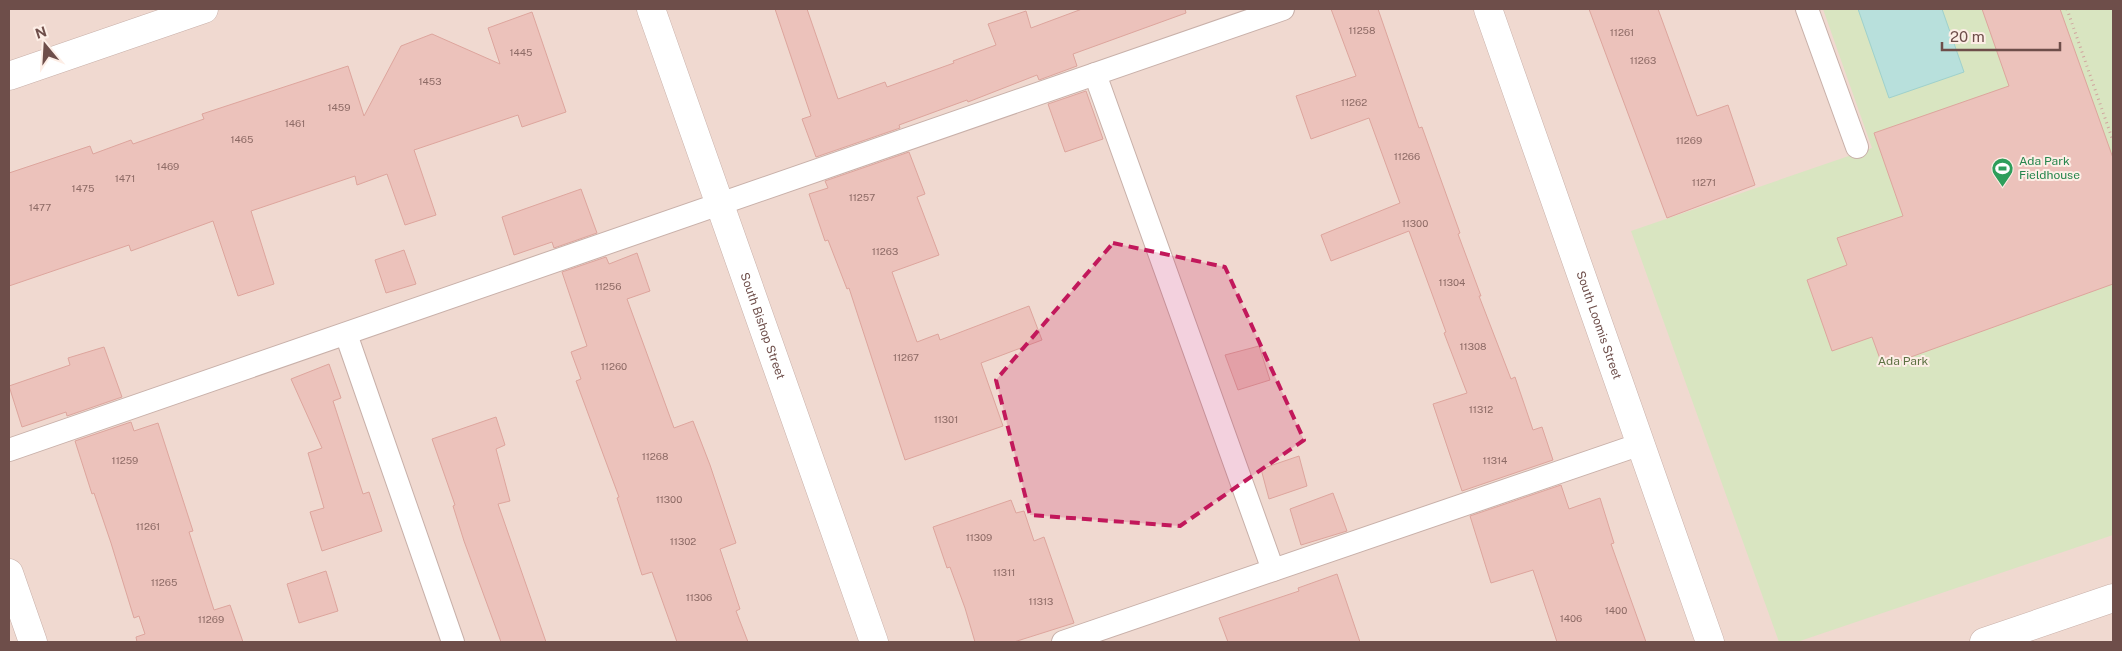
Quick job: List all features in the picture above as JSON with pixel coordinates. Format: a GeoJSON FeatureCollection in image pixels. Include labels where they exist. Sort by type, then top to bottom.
{"type":"FeatureCollection","features":[{"type":"Feature","properties":{"kind":"street"},"geometry":{"type":"LineString","coordinates":[[9,76],[204,9]]}},
{"type":"Feature","properties":{"kind":"street","name":"South Bishop Street"},"geometry":{"type":"LineString","coordinates":[[651,9],[874,642]]}},
{"type":"Feature","properties":{"kind":"street","name":"South Loomis Street"},"geometry":{"type":"LineString","coordinates":[[1488,9],[1710,642]]}},
{"type":"Feature","properties":{"kind":"street"},"geometry":{"type":"LineString","coordinates":[[9,573],[15,609],[33,642]]}},
{"type":"Feature","properties":{"kind":"street"},"geometry":{"type":"LineString","coordinates":[[1984,642],[2026,635],[2113,598]]}},
{"type":"Feature","properties":{"kind":"lane"},"geometry":{"type":"LineString","coordinates":[[9,450],[1283,9]]}},
{"type":"Feature","properties":{"kind":"lane"},"geometry":{"type":"LineString","coordinates":[[1806,9],[1857,147]]}},
{"type":"Feature","properties":{"kind":"lane"},"geometry":{"type":"LineString","coordinates":[[1096,74],[1273,570]]}},
{"type":"Feature","properties":{"kind":"lane"},"geometry":{"type":"LineString","coordinates":[[346,334],[454,642]]}},
{"type":"Feature","properties":{"kind":"lane"},"geometry":{"type":"LineString","coordinates":[[1063,642],[1641,444]]}},
{"type":"Feature","properties":{"kind":"path"},"geometry":{"type":"LineString","coordinates":[[2067,9],[2113,141]]}},
{"type":"Feature","properties":{"kind":"highlighted area"},"geometry":{"type":"Polygon","coordinates":[[[1113,243],[1225,267],[1304,440],[1180,526],[1030,515],[996,380],[1113,243]]]}},
{"type":"Feature","properties":{"kind":"shaded area"},"geometry":{"type":"Polygon","coordinates":[[[9,9],[2113,9],[2113,642],[9,642],[9,9]]]}},
{"type":"Feature","properties":{"kind":"green space","name":"Ada Park"},"geometry":{"type":"Polygon","coordinates":[[[1823,9],[2113,9],[2113,535],[1797,642],[1779,642],[1631,231],[1872,148],[1823,9]]]}},
{"type":"Feature","properties":{"kind":"water"},"geometry":{"type":"Polygon","coordinates":[[[1858,9],[1942,9],[1964,72],[1889,98],[1858,9]]]}},
{"type":"Feature","properties":{"kind":"building"},"geometry":{"type":"Polygon","coordinates":[[[775,9],[807,9],[838,99],[885,82],[887,87],[954,63],[953,61],[996,45],[988,24],[1026,11],[1031,28],[1082,9],[1185,9],[1186,13],[1073,54],[1077,66],[1039,80],[1037,75],[968,102],[967,100],[899,125],[900,128],[816,157],[802,119],[811,116],[775,9]]]}},
{"type":"Feature","properties":{"kind":"building"},"geometry":{"type":"Polygon","coordinates":[[[1331,9],[1378,9],[1419,128],[1422,127],[1460,233],[1458,234],[1481,296],[1479,296],[1511,379],[1515,377],[1533,430],[1542,427],[1553,460],[1462,491],[1433,404],[1467,393],[1409,231],[1331,261],[1321,235],[1400,203],[1369,118],[1311,139],[1296,96],[1356,76],[1331,9]]]}},
{"type":"Feature","properties":{"kind":"building"},"geometry":{"type":"Polygon","coordinates":[[[1589,9],[1658,9],[1697,116],[1728,105],[1755,185],[1667,218],[1589,9]]]}},
{"type":"Feature","properties":{"kind":"building","name":"Ada Park Fieldhouse"},"geometry":{"type":"Polygon","coordinates":[[[1982,9],[2060,9],[2113,158],[2113,284],[1883,367],[1872,337],[1832,351],[1807,280],[1847,265],[1837,238],[1903,216],[1874,133],[2009,86],[1982,9]]]}},
{"type":"Feature","properties":{"kind":"building"},"geometry":{"type":"Polygon","coordinates":[[[532,12],[566,112],[522,127],[518,115],[414,150],[436,215],[405,225],[387,174],[357,185],[355,176],[251,211],[274,284],[238,296],[213,221],[131,251],[129,245],[9,286],[9,173],[90,146],[93,154],[131,140],[133,144],[204,119],[202,114],[348,66],[364,116],[401,46],[432,34],[500,64],[488,28],[532,12]]]}},
{"type":"Feature","properties":{"kind":"building"},"geometry":{"type":"Polygon","coordinates":[[[1086,91],[1103,139],[1065,152],[1048,104],[1086,91]]]}},
{"type":"Feature","properties":{"kind":"building"},"geometry":{"type":"Polygon","coordinates":[[[909,152],[925,194],[917,197],[939,255],[892,272],[917,342],[938,334],[940,340],[1029,306],[1042,340],[981,363],[1003,426],[905,460],[849,288],[847,289],[828,240],[825,241],[809,194],[828,188],[825,181],[909,152]]]}},
{"type":"Feature","properties":{"kind":"building"},"geometry":{"type":"Polygon","coordinates":[[[581,189],[597,233],[554,248],[552,242],[514,255],[502,217],[581,189]]]}},
{"type":"Feature","properties":{"kind":"building"},"geometry":{"type":"Polygon","coordinates":[[[404,250],[416,284],[386,293],[375,260],[404,250]]]}},
{"type":"Feature","properties":{"kind":"building"},"geometry":{"type":"Polygon","coordinates":[[[637,253],[650,291],[627,299],[674,428],[693,421],[710,465],[736,543],[720,549],[740,609],[736,611],[748,642],[677,642],[652,572],[642,575],[617,498],[619,497],[576,381],[581,379],[571,352],[587,346],[562,272],[606,257],[609,264],[637,253]]]}},
{"type":"Feature","properties":{"kind":"building"},"geometry":{"type":"Polygon","coordinates":[[[1259,346],[1270,380],[1238,390],[1225,355],[1259,346]]]}},
{"type":"Feature","properties":{"kind":"building"},"geometry":{"type":"Polygon","coordinates":[[[104,347],[122,397],[67,416],[66,412],[22,427],[9,386],[70,365],[68,358],[104,347]]]}},
{"type":"Feature","properties":{"kind":"building"},"geometry":{"type":"Polygon","coordinates":[[[329,364],[341,398],[333,401],[363,494],[369,492],[382,531],[322,551],[310,512],[324,508],[308,453],[322,448],[291,379],[329,364]]]}},
{"type":"Feature","properties":{"kind":"building"},"geometry":{"type":"Polygon","coordinates":[[[496,417],[505,445],[496,449],[510,501],[498,504],[546,642],[501,642],[464,541],[453,506],[455,505],[432,439],[496,417]]]}},
{"type":"Feature","properties":{"kind":"building"},"geometry":{"type":"Polygon","coordinates":[[[131,422],[134,431],[158,423],[193,531],[189,532],[214,610],[230,605],[243,642],[137,642],[136,637],[145,634],[139,616],[134,618],[111,543],[94,493],[92,494],[75,441],[131,422]]]}},
{"type":"Feature","properties":{"kind":"building"},"geometry":{"type":"Polygon","coordinates":[[[1299,456],[1307,486],[1269,499],[1261,469],[1299,456]]]}},
{"type":"Feature","properties":{"kind":"building"},"geometry":{"type":"Polygon","coordinates":[[[1561,485],[1569,509],[1600,498],[1614,543],[1611,544],[1646,642],[1557,642],[1533,570],[1491,583],[1470,516],[1561,485]]]}},
{"type":"Feature","properties":{"kind":"building"},"geometry":{"type":"Polygon","coordinates":[[[1333,493],[1347,531],[1301,545],[1290,509],[1333,493]]]}},
{"type":"Feature","properties":{"kind":"building"},"geometry":{"type":"Polygon","coordinates":[[[1011,500],[1016,513],[1024,511],[1034,541],[1044,537],[1074,623],[1014,642],[975,642],[965,608],[950,567],[947,568],[933,527],[1011,500]]]}},
{"type":"Feature","properties":{"kind":"building"},"geometry":{"type":"Polygon","coordinates":[[[326,571],[338,611],[299,623],[287,584],[326,571]]]}},
{"type":"Feature","properties":{"kind":"building"},"geometry":{"type":"Polygon","coordinates":[[[1337,574],[1360,642],[1228,642],[1219,618],[1299,591],[1298,588],[1337,574]]]}},
{"type":"Feature","properties":{"kind":"place","name":"Ada Park Fieldhouse"},"geometry":{"type":"Point","coordinates":[2003,187]}}]}
